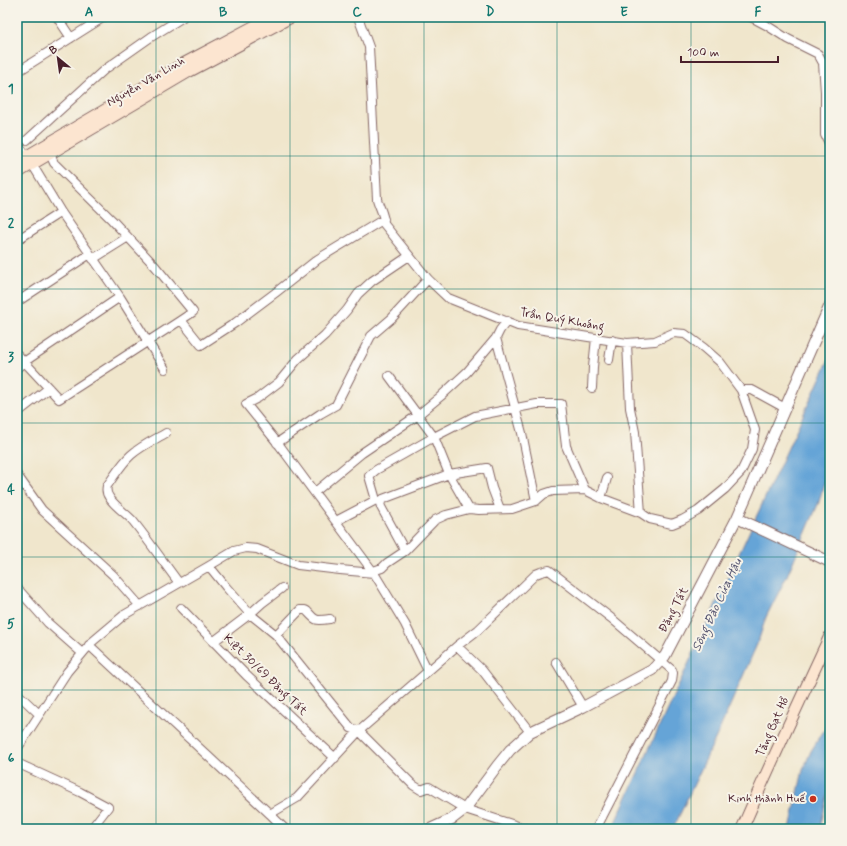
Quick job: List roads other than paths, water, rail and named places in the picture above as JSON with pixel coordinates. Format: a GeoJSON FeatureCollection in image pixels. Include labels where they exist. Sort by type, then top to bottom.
{"type":"FeatureCollection","features":[{"type":"Feature","properties":{"kind":"main road","name":"Nguyễn Văn Linh"},"geometry":{"type":"LineString","coordinates":[[17,173],[25,161],[272,17]]}},
{"type":"Feature","properties":{"kind":"main road","name":"Nguyễn Văn Linh"},"geometry":{"type":"LineString","coordinates":[[25,161],[50,154],[185,68],[291,17]]}},
{"type":"Feature","properties":{"kind":"main road","name":"Tăng Bạt Hổ"},"geometry":{"type":"LineString","coordinates":[[742,829],[830,636]]}},
{"type":"Feature","properties":{"kind":"street"},"geometry":{"type":"LineString","coordinates":[[57,17],[71,38]]}},
{"type":"Feature","properties":{"kind":"street"},"geometry":{"type":"LineString","coordinates":[[17,72],[104,17]]}},
{"type":"Feature","properties":{"kind":"street"},"geometry":{"type":"LineString","coordinates":[[27,140],[104,70],[151,37],[183,17]]}},
{"type":"Feature","properties":{"kind":"street","name":"Trần Quý Khoáng"},"geometry":{"type":"LineString","coordinates":[[358,17],[369,47],[377,199],[379,207],[384,219],[384,224],[428,279],[448,298],[518,326],[626,343],[655,341],[673,333],[685,334],[720,362],[741,390],[755,430],[752,449],[741,472],[725,489],[698,511],[672,524],[650,519],[641,513],[601,498],[585,490]]}},
{"type":"Feature","properties":{"kind":"street"},"geometry":{"type":"LineString","coordinates":[[751,17],[788,39],[818,54],[823,63],[825,135],[830,145]]}},
{"type":"Feature","properties":{"kind":"street"},"geometry":{"type":"LineString","coordinates":[[17,143],[25,161],[120,297],[165,369]]}},
{"type":"Feature","properties":{"kind":"street"},"geometry":{"type":"LineString","coordinates":[[17,354],[59,398],[193,312],[155,266],[128,237],[54,163],[50,154]]}},
{"type":"Feature","properties":{"kind":"street"},"geometry":{"type":"LineString","coordinates":[[17,240],[61,212]]}},
{"type":"Feature","properties":{"kind":"street"},"geometry":{"type":"LineString","coordinates":[[181,320],[201,346],[235,323],[318,259],[384,219]]}},
{"type":"Feature","properties":{"kind":"street"},"geometry":{"type":"LineString","coordinates":[[17,302],[128,237]]}},
{"type":"Feature","properties":{"kind":"street"},"geometry":{"type":"LineString","coordinates":[[409,256],[372,281],[358,294],[347,310],[325,335],[298,359],[279,382],[258,398],[246,404],[315,492],[374,573],[405,624],[428,671]]}},
{"type":"Feature","properties":{"kind":"street"},"geometry":{"type":"LineString","coordinates":[[277,443],[336,405],[371,336],[392,318],[428,279]]}},
{"type":"Feature","properties":{"kind":"street"},"geometry":{"type":"LineString","coordinates":[[17,368],[120,297]]}},
{"type":"Feature","properties":{"kind":"street","name":"Đặng Tất"},"geometry":{"type":"LineString","coordinates":[[430,829],[452,819],[464,809],[510,750],[530,732],[583,707],[652,670],[661,661],[737,518],[830,305]]}},
{"type":"Feature","properties":{"kind":"street"},"geometry":{"type":"LineString","coordinates":[[315,492],[362,454],[418,415],[467,372],[496,338],[500,330],[508,321]]}},
{"type":"Feature","properties":{"kind":"street"},"geometry":{"type":"LineString","coordinates":[[496,338],[522,433],[536,501]]}},
{"type":"Feature","properties":{"kind":"street"},"geometry":{"type":"LineString","coordinates":[[592,388],[596,338]]}},
{"type":"Feature","properties":{"kind":"street"},"geometry":{"type":"LineString","coordinates":[[609,360],[612,340]]}},
{"type":"Feature","properties":{"kind":"street"},"geometry":{"type":"LineString","coordinates":[[626,343],[630,408],[635,432],[641,513]]}},
{"type":"Feature","properties":{"kind":"street"},"geometry":{"type":"LineString","coordinates":[[389,376],[434,437],[449,474],[469,509]]}},
{"type":"Feature","properties":{"kind":"street"},"geometry":{"type":"LineString","coordinates":[[17,413],[49,388]]}},
{"type":"Feature","properties":{"kind":"street"},"geometry":{"type":"LineString","coordinates":[[741,390],[752,390],[785,408]]}},
{"type":"Feature","properties":{"kind":"street"},"geometry":{"type":"LineString","coordinates":[[17,749],[67,672],[92,642],[124,615],[234,551],[246,548],[256,550],[298,565],[374,573],[376,570],[382,568],[405,551],[435,520],[446,515],[469,509],[512,509],[536,501],[544,494],[553,491],[585,490],[566,446],[561,404],[537,404],[475,416],[376,470],[370,476],[381,507],[405,551]]}},
{"type":"Feature","properties":{"kind":"street"},"geometry":{"type":"LineString","coordinates":[[166,433],[130,456],[123,463],[108,486],[106,493],[138,528],[179,583]]}},
{"type":"Feature","properties":{"kind":"street"},"geometry":{"type":"LineString","coordinates":[[336,521],[379,500],[449,474],[487,468],[492,488],[500,509]]}},
{"type":"Feature","properties":{"kind":"street"},"geometry":{"type":"LineString","coordinates":[[17,475],[42,510],[113,575],[140,606]]}},
{"type":"Feature","properties":{"kind":"street"},"geometry":{"type":"LineString","coordinates":[[601,498],[607,478]]}},
{"type":"Feature","properties":{"kind":"street"},"geometry":{"type":"LineString","coordinates":[[737,518],[830,562]]}},
{"type":"Feature","properties":{"kind":"street"},"geometry":{"type":"LineString","coordinates":[[209,566],[250,614],[276,635],[351,728],[359,731],[413,785],[421,790],[429,787],[464,809],[527,829]]}},
{"type":"Feature","properties":{"kind":"street"},"geometry":{"type":"LineString","coordinates":[[270,814],[297,798],[359,731],[457,646],[478,630],[536,574],[549,570],[611,618],[672,670],[673,673],[672,681],[596,829]]}},
{"type":"Feature","properties":{"kind":"street"},"geometry":{"type":"LineString","coordinates":[[17,588],[48,623],[82,654]]}},
{"type":"Feature","properties":{"kind":"street"},"geometry":{"type":"LineString","coordinates":[[214,642],[282,588]]}},
{"type":"Feature","properties":{"kind":"street","name":"Kiệt 30/69 Đặng Tất"},"geometry":{"type":"LineString","coordinates":[[181,608],[246,675],[334,758]]}},
{"type":"Feature","properties":{"kind":"street"},"geometry":{"type":"LineString","coordinates":[[276,635],[300,610],[307,611],[316,620],[330,619]]}},
{"type":"Feature","properties":{"kind":"street"},"geometry":{"type":"LineString","coordinates":[[89,645],[285,829]]}},
{"type":"Feature","properties":{"kind":"street"},"geometry":{"type":"LineString","coordinates":[[457,646],[482,670],[530,732]]}},
{"type":"Feature","properties":{"kind":"street"},"geometry":{"type":"LineString","coordinates":[[556,662],[583,707]]}},
{"type":"Feature","properties":{"kind":"street"},"geometry":{"type":"LineString","coordinates":[[17,693],[39,714]]}},
{"type":"Feature","properties":{"kind":"street"},"geometry":{"type":"LineString","coordinates":[[17,763],[80,792],[108,807],[91,829]]}},
{"type":"Feature","properties":{"kind":"water","name":"Sông Đào Cửa Hậu"},"geometry":{"type":"Polygon","coordinates":[[[830,357],[830,470],[819,502],[786,578],[766,617],[758,642],[718,733],[673,829],[612,829],[830,357]]]}},
{"type":"Feature","properties":{"kind":"water","name":"Kinh thành Huế"},"geometry":{"type":"Polygon","coordinates":[[[830,721],[830,784],[820,829],[790,829],[803,770],[811,751],[830,721]]]}},
{"type":"Feature","properties":{"kind":"place","name":"Kinh thành Huế"},"geometry":{"type":"Point","coordinates":[813,799]}}]}
